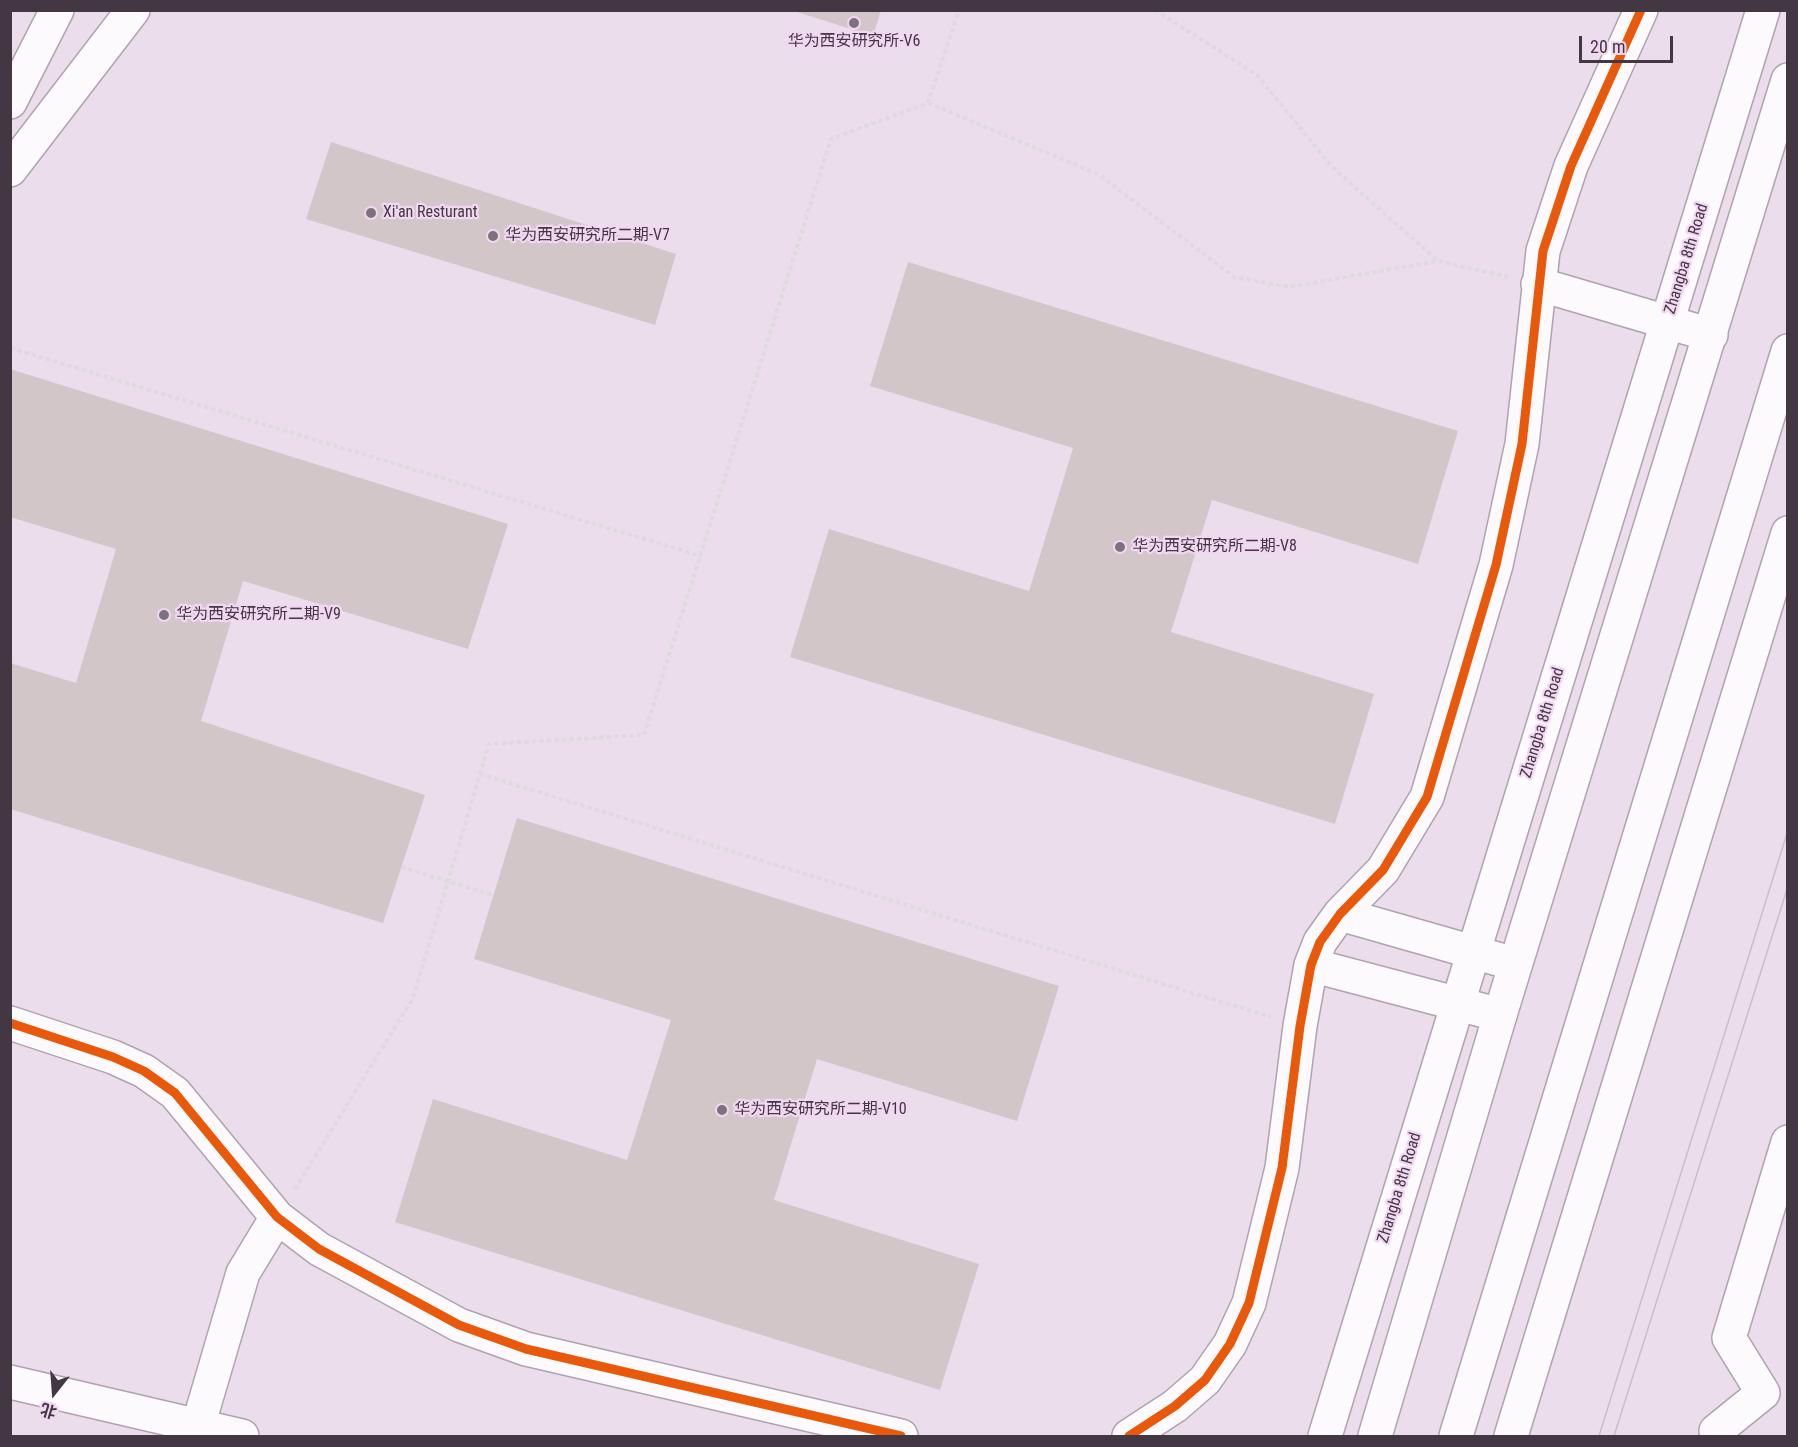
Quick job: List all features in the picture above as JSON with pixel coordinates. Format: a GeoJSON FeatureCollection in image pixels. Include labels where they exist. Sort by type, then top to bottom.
{"type":"FeatureCollection","features":[{"type":"Feature","properties":{"kind":"street"},"geometry":{"type":"LineString","coordinates":[[10,102],[57,10]]}},
{"type":"Feature","properties":{"kind":"street"},"geometry":{"type":"LineString","coordinates":[[10,170],[133,10]]}},
{"type":"Feature","properties":{"kind":"street"},"geometry":{"type":"LineString","coordinates":[[1129,1437],[1175,1406],[1205,1380],[1230,1344],[1249,1303],[1282,1168],[1300,1026],[1311,965],[1320,942],[1340,914],[1383,870],[1427,797],[1498,554],[1521,444],[1543,252],[1571,166],[1641,10]]}},
{"type":"Feature","properties":{"kind":"street","name":"Zhangba 8th Road"},"geometry":{"type":"LineString","coordinates":[[1325,1437],[1456,1004],[1763,10]]}},
{"type":"Feature","properties":{"kind":"street"},"geometry":{"type":"LineString","coordinates":[[1375,1437],[1515,964],[1788,80]]}},
{"type":"Feature","properties":{"kind":"street"},"geometry":{"type":"LineString","coordinates":[[1538,285],[1711,335]]}},
{"type":"Feature","properties":{"kind":"street"},"geometry":{"type":"LineString","coordinates":[[1456,1437],[1788,351]]}},
{"type":"Feature","properties":{"kind":"street"},"geometry":{"type":"LineString","coordinates":[[1511,1437],[1788,533]]}},
{"type":"Feature","properties":{"kind":"street"},"geometry":{"type":"LineString","coordinates":[[1340,914],[1515,964]]}},
{"type":"Feature","properties":{"kind":"street"},"geometry":{"type":"LineString","coordinates":[[1311,965],[1500,1015]]}},
{"type":"Feature","properties":{"kind":"street"},"geometry":{"type":"LineString","coordinates":[[10,1023],[113,1057],[144,1071],[175,1093],[277,1217],[329,1255],[459,1325],[526,1348],[901,1437]]}},
{"type":"Feature","properties":{"kind":"street"},"geometry":{"type":"LineString","coordinates":[[1716,1431],[1762,1393],[1729,1338],[1788,1142]]}},
{"type":"Feature","properties":{"kind":"street"},"geometry":{"type":"LineString","coordinates":[[198,1426],[243,1273],[277,1217]]}},
{"type":"Feature","properties":{"kind":"street"},"geometry":{"type":"LineString","coordinates":[[10,1382],[242,1437]]}},
{"type":"Feature","properties":{"kind":"path"},"geometry":{"type":"LineString","coordinates":[[928,103],[959,10]]}},
{"type":"Feature","properties":{"kind":"path"},"geometry":{"type":"LineString","coordinates":[[1155,10],[1257,75],[1331,166],[1438,261]]}},
{"type":"Feature","properties":{"kind":"path"},"geometry":{"type":"LineString","coordinates":[[277,1217],[413,998],[489,744],[644,735],[831,139],[928,103],[1098,174],[1234,277],[1290,287],[1438,261],[1538,285]]}},
{"type":"Feature","properties":{"kind":"path"},"geometry":{"type":"LineString","coordinates":[[10,348],[701,556]]}},
{"type":"Feature","properties":{"kind":"path"},"geometry":{"type":"LineString","coordinates":[[480,774],[1300,1026]]}},
{"type":"Feature","properties":{"kind":"path"},"geometry":{"type":"LineString","coordinates":[[401,867],[493,895]]}},
{"type":"Feature","properties":{"kind":"building","name":"华为西安研究所-V6"},"geometry":{"type":"Polygon","coordinates":[[[791,10],[881,10],[873,36],[791,10]]]}},
{"type":"Feature","properties":{"kind":"building","name":"华为西安研究所二期-V7"},"geometry":{"type":"Polygon","coordinates":[[[331,142],[676,254],[655,325],[306,219],[331,142]]]}},
{"type":"Feature","properties":{"kind":"building","name":"华为西安研究所二期-V8"},"geometry":{"type":"Polygon","coordinates":[[[908,262],[1458,431],[1418,564],[1212,500],[1171,632],[1374,694],[1335,824],[790,657],[829,529],[1029,591],[1073,448],[870,386],[908,262]]]}},
{"type":"Feature","properties":{"kind":"building","name":"华为西安研究所二期-V9"},"geometry":{"type":"Polygon","coordinates":[[[10,369],[508,524],[468,649],[243,581],[201,721],[425,795],[383,923],[10,809],[10,663],[76,683],[116,549],[10,517],[10,369]]]}},
{"type":"Feature","properties":{"kind":"building","name":"华为西安研究所二期-V10"},"geometry":{"type":"Polygon","coordinates":[[[517,818],[1059,986],[1017,1121],[817,1059],[774,1200],[979,1264],[940,1390],[395,1222],[433,1099],[627,1160],[671,1020],[474,959],[517,818]]]}},
{"type":"Feature","properties":{"kind":"tram line"},"geometry":{"type":"LineString","coordinates":[[1599,1436],[1788,830]]}},
{"type":"Feature","properties":{"kind":"tram line"},"geometry":{"type":"LineString","coordinates":[[1614,1436],[1788,886]]}},
{"type":"Feature","properties":{"kind":"cycle path"},"geometry":{"type":"LineString","coordinates":[[1129,1436],[1175,1406],[1205,1380],[1230,1344],[1249,1303],[1282,1168],[1300,1026],[1311,965],[1320,942],[1340,914],[1383,870],[1427,797],[1496,565],[1522,444],[1543,251],[1571,166],[1641,10]]}},
{"type":"Feature","properties":{"kind":"cycle path"},"geometry":{"type":"LineString","coordinates":[[10,1023],[113,1057],[144,1071],[175,1093],[277,1217],[319,1249],[459,1325],[526,1349],[901,1436]]}},
{"type":"Feature","properties":{"kind":"place","name":"华为西安研究所-V6"},"geometry":{"type":"Point","coordinates":[854,23]}},
{"type":"Feature","properties":{"kind":"place","name":"Xi'an Resturant"},"geometry":{"type":"Point","coordinates":[371,213]}},
{"type":"Feature","properties":{"kind":"place","name":"华为西安研究所二期-V7"},"geometry":{"type":"Point","coordinates":[493,236]}},
{"type":"Feature","properties":{"kind":"place","name":"华为西安研究所二期-V8"},"geometry":{"type":"Point","coordinates":[1120,547]}},
{"type":"Feature","properties":{"kind":"place","name":"华为西安研究所二期-V9"},"geometry":{"type":"Point","coordinates":[164,615]}},
{"type":"Feature","properties":{"kind":"place","name":"华为西安研究所二期-V10"},"geometry":{"type":"Point","coordinates":[722,1110]}}]}
